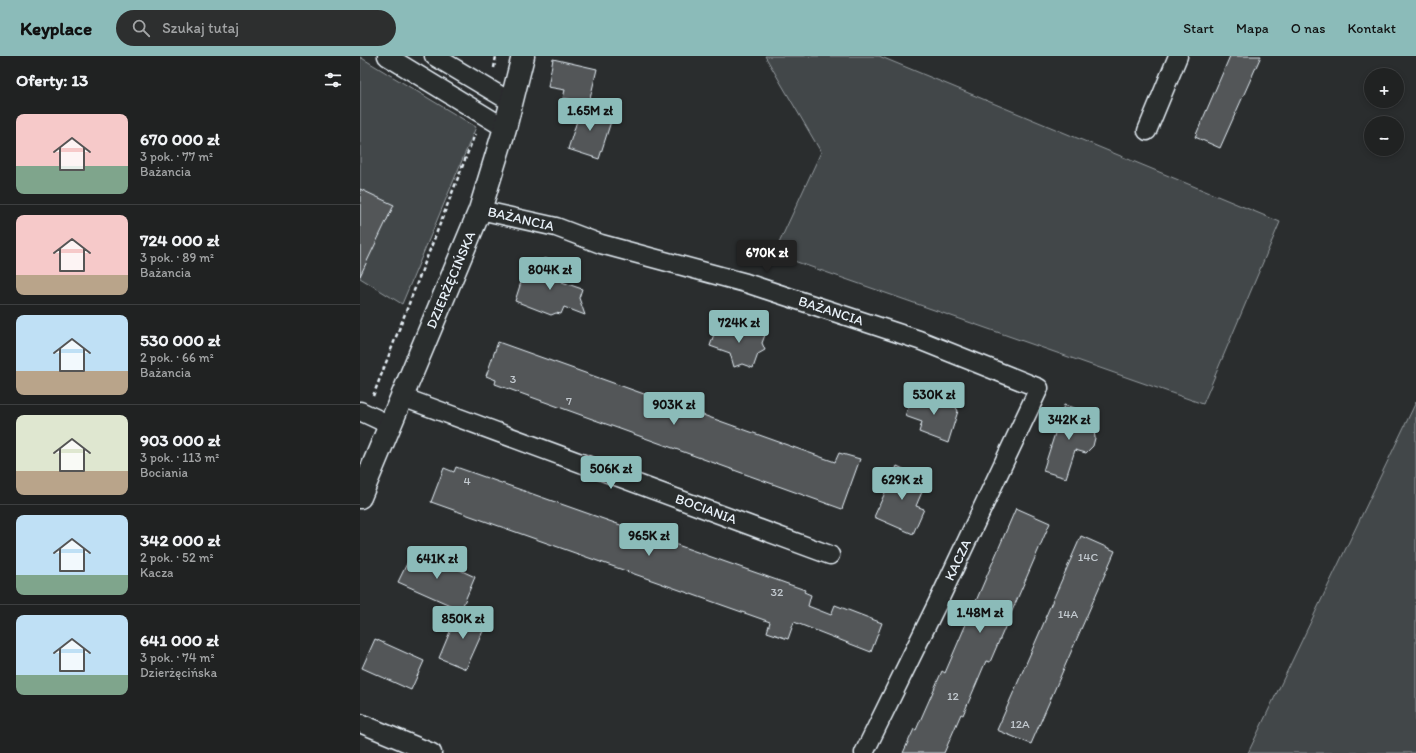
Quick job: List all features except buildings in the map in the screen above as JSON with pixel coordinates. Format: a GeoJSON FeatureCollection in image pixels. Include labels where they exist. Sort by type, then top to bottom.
{"type":"FeatureCollection","features":[{"type":"Feature","properties":{"kind":"street"},"geometry":{"type":"LineString","coordinates":[[387,56],[504,128]]}},
{"type":"Feature","properties":{"kind":"street"},"geometry":{"type":"LineString","coordinates":[[434,56],[511,102]]}},
{"type":"Feature","properties":{"kind":"street","name":"DZIERŻĘCIŃSKA"},"geometry":{"type":"LineString","coordinates":[[360,497],[480,210],[523,56]]}},
{"type":"Feature","properties":{"kind":"street"},"geometry":{"type":"LineString","coordinates":[[1147,131],[1178,56]]}},
{"type":"Feature","properties":{"kind":"street","name":"BAŻANCIA"},"geometry":{"type":"LineString","coordinates":[[480,210],[556,227],[601,244],[746,283],[919,340],[1039,388]]}},
{"type":"Feature","properties":{"kind":"street","name":"KACZA"},"geometry":{"type":"LineString","coordinates":[[864,753],[939,600],[1039,388]]}},
{"type":"Feature","properties":{"kind":"street","name":"BOCIANIA"},"geometry":{"type":"LineString","coordinates":[[402,397],[830,555]]}},
{"type":"Feature","properties":{"kind":"street"},"geometry":{"type":"LineString","coordinates":[[363,413],[390,425]]}},
{"type":"Feature","properties":{"kind":"street"},"geometry":{"type":"LineString","coordinates":[[360,723],[432,753]]}},
{"type":"Feature","properties":{"kind":"path"},"geometry":{"type":"LineString","coordinates":[[489,88],[496,56]]}},
{"type":"Feature","properties":{"kind":"path"},"geometry":{"type":"LineString","coordinates":[[363,413],[483,114]]}},
{"type":"Feature","properties":{"kind":"shaded area"},"geometry":{"type":"Polygon","coordinates":[[[765,56],[879,56],[1280,222],[1203,404],[774,254],[821,152],[765,56]]]}},
{"type":"Feature","properties":{"kind":"shaded area"},"geometry":{"type":"Polygon","coordinates":[[[360,57],[476,127],[402,304],[360,278],[360,57]]]}},
{"type":"Feature","properties":{"kind":"shaded area"},"geometry":{"type":"Polygon","coordinates":[[[1416,402],[1416,753],[1248,753],[1416,402]]]}}]}
